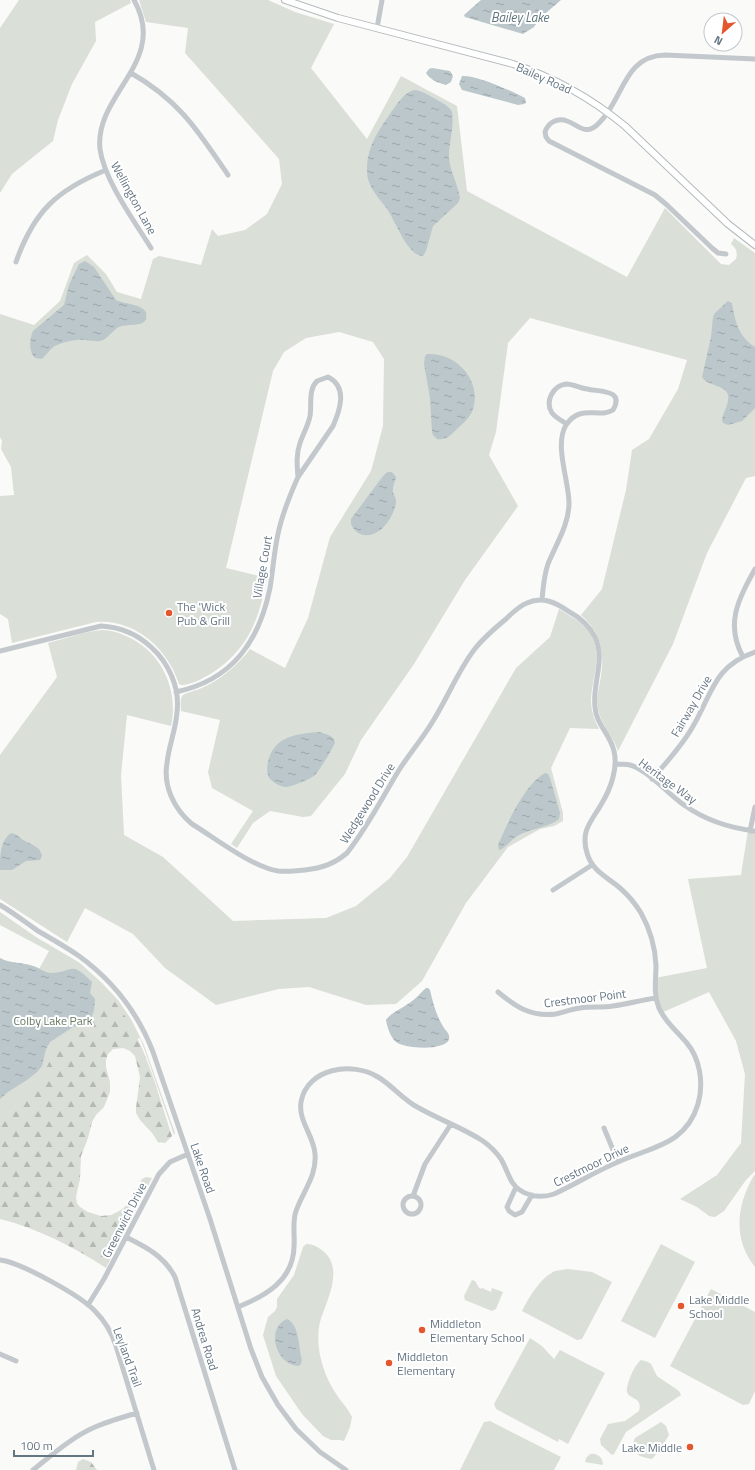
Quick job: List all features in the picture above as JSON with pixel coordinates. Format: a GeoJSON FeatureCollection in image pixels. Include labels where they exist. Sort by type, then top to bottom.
{"type":"FeatureCollection","features":[{"type":"Feature","properties":{"kind":"main road","name":"Bailey Road"},"geometry":{"type":"LineString","coordinates":[[285,0],[326,14],[487,56],[526,68],[568,88],[607,112],[635,134],[728,224],[755,245]]}},
{"type":"Feature","properties":{"kind":"street","name":"Wellington Lane"},"geometry":{"type":"LineString","coordinates":[[134,0],[141,18],[143,36],[139,57],[106,114],[102,127],[100,150],[106,170],[151,248]]}},
{"type":"Feature","properties":{"kind":"street"},"geometry":{"type":"LineString","coordinates":[[377,28],[382,0]]}},
{"type":"Feature","properties":{"kind":"street"},"geometry":{"type":"LineString","coordinates":[[726,254],[718,253],[712,248],[658,197],[549,141],[545,136],[545,131],[551,123],[561,120],[580,129],[591,129],[600,123],[630,72],[638,64],[651,56],[665,55],[755,59]]}},
{"type":"Feature","properties":{"kind":"street"},"geometry":{"type":"LineString","coordinates":[[131,73],[156,89],[181,111],[199,132],[228,176]]}},
{"type":"Feature","properties":{"kind":"street"},"geometry":{"type":"LineString","coordinates":[[16,262],[22,246],[35,222],[52,202],[71,186],[106,170]]}},
{"type":"Feature","properties":{"kind":"street","name":"Village Court"},"geometry":{"type":"LineString","coordinates":[[176,692],[200,685],[220,673],[237,659],[250,643],[267,600],[272,578],[278,532],[286,507],[298,477],[333,426],[337,417],[340,402],[340,388],[334,380],[328,377],[316,381],[311,390],[311,407],[309,418],[297,456],[298,477]]}},
{"type":"Feature","properties":{"kind":"street"},"geometry":{"type":"LineString","coordinates":[[542,600],[546,573],[565,525],[569,505],[561,444],[562,432],[567,424],[582,413],[609,412],[613,410],[616,403],[614,396],[609,392],[566,384],[557,388],[550,397],[550,407],[554,415],[567,424]]}},
{"type":"Feature","properties":{"kind":"street"},"geometry":{"type":"LineString","coordinates":[[743,657],[735,640],[734,623],[738,607],[755,569]]}},
{"type":"Feature","properties":{"kind":"street","name":"Wedgewood Drive"},"geometry":{"type":"LineString","coordinates":[[0,651],[101,626],[113,627],[142,639],[155,651],[170,671],[176,692],[178,703],[177,720],[167,762],[166,780],[172,798],[180,813],[192,824],[259,866],[277,871],[285,871],[326,866],[340,859],[352,847],[401,768],[432,723],[462,668],[475,649],[491,632],[523,605],[535,600],[542,600]]}},
{"type":"Feature","properties":{"kind":"street","name":"Crestmoor Drive"},"geometry":{"type":"LineString","coordinates":[[532,1196],[554,1194],[618,1162],[669,1142],[691,1120],[699,1101],[701,1084],[700,1074],[694,1054],[684,1040],[666,1022],[661,1013],[656,998],[655,950],[646,921],[630,898],[599,873],[592,865],[586,852],[586,830],[606,796],[612,781],[615,764],[613,746],[597,718],[594,704],[600,654],[594,635],[574,614],[555,603],[542,600]]}},
{"type":"Feature","properties":{"kind":"street","name":"Fairway Drive"},"geometry":{"type":"LineString","coordinates":[[652,779],[692,729],[716,680],[726,669],[743,657],[755,652]]}},
{"type":"Feature","properties":{"kind":"street","name":"Heritage Way"},"geometry":{"type":"LineString","coordinates":[[615,764],[624,764],[635,767],[674,798],[695,812],[727,826],[753,831]]}},
{"type":"Feature","properties":{"kind":"street"},"geometry":{"type":"LineString","coordinates":[[753,831],[755,807]]}},
{"type":"Feature","properties":{"kind":"street"},"geometry":{"type":"LineString","coordinates":[[554,890],[592,865]]}},
{"type":"Feature","properties":{"kind":"street","name":"Lake Road"},"geometry":{"type":"LineString","coordinates":[[0,905],[80,957],[101,974],[124,1000],[140,1024],[149,1042],[188,1154],[259,1369],[278,1405],[296,1429],[323,1454],[346,1470]]}},
{"type":"Feature","properties":{"kind":"street","name":"Crestmoor Point"},"geometry":{"type":"LineString","coordinates":[[498,992],[521,1009],[543,1014],[581,1008],[614,1006],[656,998]]}},
{"type":"Feature","properties":{"kind":"street"},"geometry":{"type":"LineString","coordinates":[[238,1306],[257,1299],[270,1291],[286,1273],[293,1257],[294,1218],[312,1179],[315,1162],[314,1145],[301,1110],[303,1096],[310,1082],[317,1077],[332,1071],[349,1069],[364,1071],[378,1077],[412,1104],[476,1137],[490,1147],[501,1158],[516,1187],[532,1196],[522,1212],[515,1215],[512,1214],[507,1207],[516,1187]]}},
{"type":"Feature","properties":{"kind":"street"},"geometry":{"type":"LineString","coordinates":[[414,1196],[418,1180],[425,1164],[451,1124]]}},
{"type":"Feature","properties":{"kind":"street"},"geometry":{"type":"LineString","coordinates":[[604,1128],[618,1162]]}},
{"type":"Feature","properties":{"kind":"street","name":"Greenwich Drive"},"geometry":{"type":"LineString","coordinates":[[88,1305],[102,1284],[161,1171],[170,1162],[188,1154]]}},
{"type":"Feature","properties":{"kind":"street","name":"Andrea Road"},"geometry":{"type":"LineString","coordinates":[[126,1237],[158,1255],[175,1276],[235,1470]]}},
{"type":"Feature","properties":{"kind":"street","name":"Leyland Trail"},"geometry":{"type":"LineString","coordinates":[[0,1260],[22,1266],[88,1305],[100,1316],[112,1335],[154,1470]]}},
{"type":"Feature","properties":{"kind":"street"},"geometry":{"type":"LineString","coordinates":[[0,1354],[16,1361]]}},
{"type":"Feature","properties":{"kind":"street"},"geometry":{"type":"LineString","coordinates":[[33,1470],[61,1447],[78,1436],[101,1424],[137,1413]]}},
{"type":"Feature","properties":{"kind":"green space"},"geometry":{"type":"Polygon","coordinates":[[[19,0],[130,0],[131,3],[95,22],[96,41],[72,84],[58,120],[53,141],[12,174],[0,193],[0,28],[19,0]]]}},
{"type":"Feature","properties":{"kind":"green space"},"geometry":{"type":"Polygon","coordinates":[[[139,0],[268,0],[295,12],[334,24],[311,68],[367,139],[401,76],[457,106],[467,191],[627,277],[665,208],[721,264],[729,265],[736,259],[736,250],[731,244],[734,238],[755,253],[755,476],[746,478],[707,553],[673,644],[618,751],[602,720],[597,706],[602,672],[601,646],[594,630],[581,615],[602,589],[626,490],[632,450],[649,439],[678,389],[687,360],[530,318],[508,343],[496,432],[489,455],[518,506],[465,580],[414,664],[361,740],[345,774],[311,816],[303,817],[270,811],[253,823],[237,848],[231,844],[253,811],[212,788],[208,772],[220,720],[181,711],[181,699],[183,695],[202,688],[222,676],[240,661],[250,649],[285,668],[308,618],[330,537],[371,471],[383,426],[384,359],[373,342],[339,332],[306,338],[284,352],[273,371],[226,568],[267,578],[256,620],[244,643],[225,664],[193,683],[181,685],[179,684],[176,675],[162,652],[146,637],[128,627],[117,623],[107,622],[96,622],[12,643],[8,619],[0,614],[0,496],[14,495],[11,467],[1,449],[2,441],[0,437],[0,314],[34,325],[60,301],[74,263],[87,255],[106,274],[117,292],[141,299],[153,259],[159,256],[201,265],[212,229],[218,236],[245,230],[267,214],[282,184],[279,159],[185,53],[188,28],[146,22],[139,0]]]}},
{"type":"Feature","properties":{"kind":"green space"},"geometry":{"type":"Polygon","coordinates":[[[559,609],[582,624],[590,633],[595,642],[597,660],[591,704],[599,729],[570,728],[551,768],[563,813],[563,821],[554,826],[540,829],[508,847],[466,903],[422,981],[396,1004],[366,1005],[309,987],[279,989],[216,1005],[165,968],[133,934],[85,908],[67,942],[0,899],[0,755],[57,677],[48,643],[82,633],[102,630],[122,634],[140,644],[150,652],[159,663],[170,686],[173,713],[171,726],[127,715],[121,775],[124,835],[163,857],[233,921],[326,918],[356,906],[390,878],[407,857],[516,668],[550,637],[559,609]]]}},
{"type":"Feature","properties":{"kind":"green space"},"geometry":{"type":"Polygon","coordinates":[[[748,830],[755,831],[755,1171],[746,1180],[724,1211],[715,1217],[709,1216],[697,1207],[680,1199],[717,1175],[741,1143],[745,1074],[736,1041],[709,992],[661,1013],[655,978],[707,968],[688,879],[741,875],[748,830]]]}},
{"type":"Feature","properties":{"kind":"green space","name":"Colby Lake Park"},"geometry":{"type":"Polygon","coordinates":[[[0,912],[36,937],[80,963],[118,1000],[131,1019],[144,1045],[175,1133],[174,1135],[140,1038],[97,1049],[0,1164],[0,958],[9,962],[30,965],[39,969],[49,951],[0,925],[0,912]]]}},
{"type":"Feature","properties":{"kind":"green space"},"geometry":{"type":"Polygon","coordinates":[[[111,1001],[114,1001],[125,1016],[142,1048],[172,1136],[165,1143],[158,1142],[140,1120],[136,1113],[140,1077],[135,1056],[130,1051],[123,1048],[113,1049],[108,1054],[106,1060],[106,1067],[110,1082],[110,1092],[104,1107],[96,1115],[92,1122],[81,1156],[80,1179],[76,1197],[77,1203],[88,1212],[101,1216],[111,1215],[127,1205],[142,1179],[146,1177],[152,1178],[106,1268],[55,1239],[0,1219],[0,1126],[19,1099],[41,1079],[59,1043],[88,1024],[111,1001]]]}},
{"type":"Feature","properties":{"kind":"green space"},"geometry":{"type":"Polygon","coordinates":[[[754,1175],[755,1267],[743,1245],[740,1233],[741,1210],[748,1186],[754,1175]]]}},
{"type":"Feature","properties":{"kind":"green space"},"geometry":{"type":"Polygon","coordinates":[[[306,1244],[315,1246],[323,1251],[329,1258],[333,1267],[332,1285],[320,1322],[318,1343],[321,1360],[327,1377],[352,1417],[350,1427],[344,1441],[331,1440],[323,1436],[302,1414],[276,1376],[263,1335],[268,1317],[275,1311],[277,1307],[277,1299],[294,1275],[303,1247],[306,1244]]]}},
{"type":"Feature","properties":{"kind":"green space"},"geometry":{"type":"Polygon","coordinates":[[[661,1244],[695,1262],[655,1338],[621,1321],[661,1244]]]}},
{"type":"Feature","properties":{"kind":"green space"},"geometry":{"type":"Polygon","coordinates":[[[568,1269],[592,1272],[612,1282],[582,1339],[577,1340],[522,1311],[544,1278],[555,1271],[568,1269]]]}},
{"type":"Feature","properties":{"kind":"green space"},"geometry":{"type":"Polygon","coordinates":[[[472,1280],[475,1281],[480,1289],[482,1288],[491,1292],[492,1288],[503,1292],[496,1309],[492,1311],[465,1300],[464,1296],[472,1280]]]}},
{"type":"Feature","properties":{"kind":"green space"},"geometry":{"type":"Polygon","coordinates":[[[711,1289],[755,1312],[755,1391],[749,1404],[743,1405],[670,1366],[711,1289]]]}},
{"type":"Feature","properties":{"kind":"green space"},"geometry":{"type":"Polygon","coordinates":[[[530,1338],[542,1346],[554,1359],[560,1350],[605,1373],[568,1444],[559,1439],[558,1442],[496,1409],[494,1404],[530,1338]]]}},
{"type":"Feature","properties":{"kind":"green space"},"geometry":{"type":"Polygon","coordinates":[[[641,1360],[651,1364],[657,1376],[679,1391],[681,1395],[626,1432],[612,1455],[601,1445],[600,1439],[608,1424],[625,1421],[639,1411],[639,1403],[628,1394],[627,1388],[629,1379],[641,1360]]]}},
{"type":"Feature","properties":{"kind":"green space"},"geometry":{"type":"Polygon","coordinates":[[[490,1421],[561,1457],[554,1470],[460,1470],[484,1422],[490,1421]]]}},
{"type":"Feature","properties":{"kind":"green space"},"geometry":{"type":"Polygon","coordinates":[[[661,1422],[666,1426],[669,1435],[660,1450],[652,1459],[643,1457],[634,1452],[631,1447],[635,1438],[661,1422]]]}},
{"type":"Feature","properties":{"kind":"green space"},"geometry":{"type":"Polygon","coordinates":[[[590,1454],[599,1456],[603,1465],[585,1462],[586,1458],[590,1454]]]}},
{"type":"Feature","properties":{"kind":"green space"},"geometry":{"type":"Polygon","coordinates":[[[83,1459],[91,1462],[97,1470],[76,1470],[78,1462],[83,1459]]]}},
{"type":"Feature","properties":{"kind":"water","name":"Bailey Lake"},"geometry":{"type":"Polygon","coordinates":[[[481,0],[561,0],[539,19],[534,27],[523,34],[465,17],[464,15],[481,0]]]}},
{"type":"Feature","properties":{"kind":"water"},"geometry":{"type":"Polygon","coordinates":[[[432,68],[450,71],[453,76],[451,82],[446,85],[432,79],[426,73],[432,68]]]}},
{"type":"Feature","properties":{"kind":"water"},"geometry":{"type":"Polygon","coordinates":[[[462,76],[476,78],[503,88],[525,98],[526,103],[518,105],[462,90],[459,84],[462,76]]]}},
{"type":"Feature","properties":{"kind":"water"},"geometry":{"type":"Polygon","coordinates":[[[416,90],[425,93],[451,110],[453,120],[449,159],[460,198],[458,203],[433,226],[426,251],[423,256],[412,251],[407,245],[389,212],[372,188],[368,180],[367,171],[368,158],[372,144],[379,130],[402,98],[408,93],[416,90]]]}},
{"type":"Feature","properties":{"kind":"water"},"geometry":{"type":"Polygon","coordinates":[[[85,261],[94,267],[116,300],[140,307],[146,312],[145,321],[138,324],[119,327],[101,341],[78,340],[62,343],[53,347],[42,359],[35,358],[30,346],[33,331],[64,305],[69,285],[79,264],[85,261]]]}},
{"type":"Feature","properties":{"kind":"water"},"geometry":{"type":"Polygon","coordinates":[[[728,301],[732,303],[736,323],[741,334],[755,347],[755,408],[742,421],[728,425],[723,423],[722,420],[728,401],[727,392],[724,389],[704,380],[702,377],[711,337],[713,317],[715,313],[728,301]]]}},
{"type":"Feature","properties":{"kind":"water"},"geometry":{"type":"Polygon","coordinates":[[[427,354],[448,358],[457,363],[470,378],[474,388],[475,398],[470,415],[453,433],[443,439],[437,439],[432,432],[430,398],[424,364],[425,356],[427,354]]]}},
{"type":"Feature","properties":{"kind":"water"},"geometry":{"type":"Polygon","coordinates":[[[388,472],[392,472],[396,477],[393,492],[396,501],[393,512],[387,523],[378,532],[368,535],[360,534],[352,527],[351,519],[383,476],[388,472]]]}},
{"type":"Feature","properties":{"kind":"water"},"geometry":{"type":"Polygon","coordinates":[[[319,732],[331,736],[335,742],[323,764],[314,776],[288,787],[279,785],[269,778],[267,769],[268,762],[275,747],[287,738],[319,732]]]}},
{"type":"Feature","properties":{"kind":"water"},"geometry":{"type":"Polygon","coordinates":[[[545,773],[548,774],[550,778],[560,813],[559,819],[550,824],[519,835],[504,848],[499,850],[498,845],[517,806],[530,786],[545,773]]]}},
{"type":"Feature","properties":{"kind":"water"},"geometry":{"type":"Polygon","coordinates":[[[11,833],[38,848],[42,856],[40,860],[26,861],[12,870],[0,870],[3,845],[7,836],[11,833]]]}},
{"type":"Feature","properties":{"kind":"water"},"geometry":{"type":"Polygon","coordinates":[[[0,958],[33,966],[50,973],[75,969],[85,975],[92,982],[90,993],[95,999],[94,1011],[91,1018],[83,1024],[73,1027],[50,1042],[46,1049],[42,1066],[37,1072],[0,1099],[0,958]]]}},
{"type":"Feature","properties":{"kind":"water"},"geometry":{"type":"Polygon","coordinates":[[[426,988],[430,990],[437,1015],[449,1034],[449,1039],[441,1046],[425,1048],[408,1046],[396,1042],[392,1038],[386,1020],[426,988]]]}},
{"type":"Feature","properties":{"kind":"water"},"geometry":{"type":"Polygon","coordinates":[[[287,1319],[294,1326],[298,1337],[302,1360],[299,1366],[284,1360],[279,1354],[276,1346],[276,1330],[280,1324],[287,1319]]]}},
{"type":"Feature","properties":{"kind":"place","name":"The 'Wick Pub & Grill"},"geometry":{"type":"Point","coordinates":[169,613]}},
{"type":"Feature","properties":{"kind":"place","name":"Lake Middle School"},"geometry":{"type":"Point","coordinates":[681,1306]}},
{"type":"Feature","properties":{"kind":"place","name":"Middleton Elementary School"},"geometry":{"type":"Point","coordinates":[422,1330]}},
{"type":"Feature","properties":{"kind":"place","name":"Middleton Elementary"},"geometry":{"type":"Point","coordinates":[389,1363]}},
{"type":"Feature","properties":{"kind":"place","name":"Lake Middle"},"geometry":{"type":"Point","coordinates":[690,1447]}}]}
